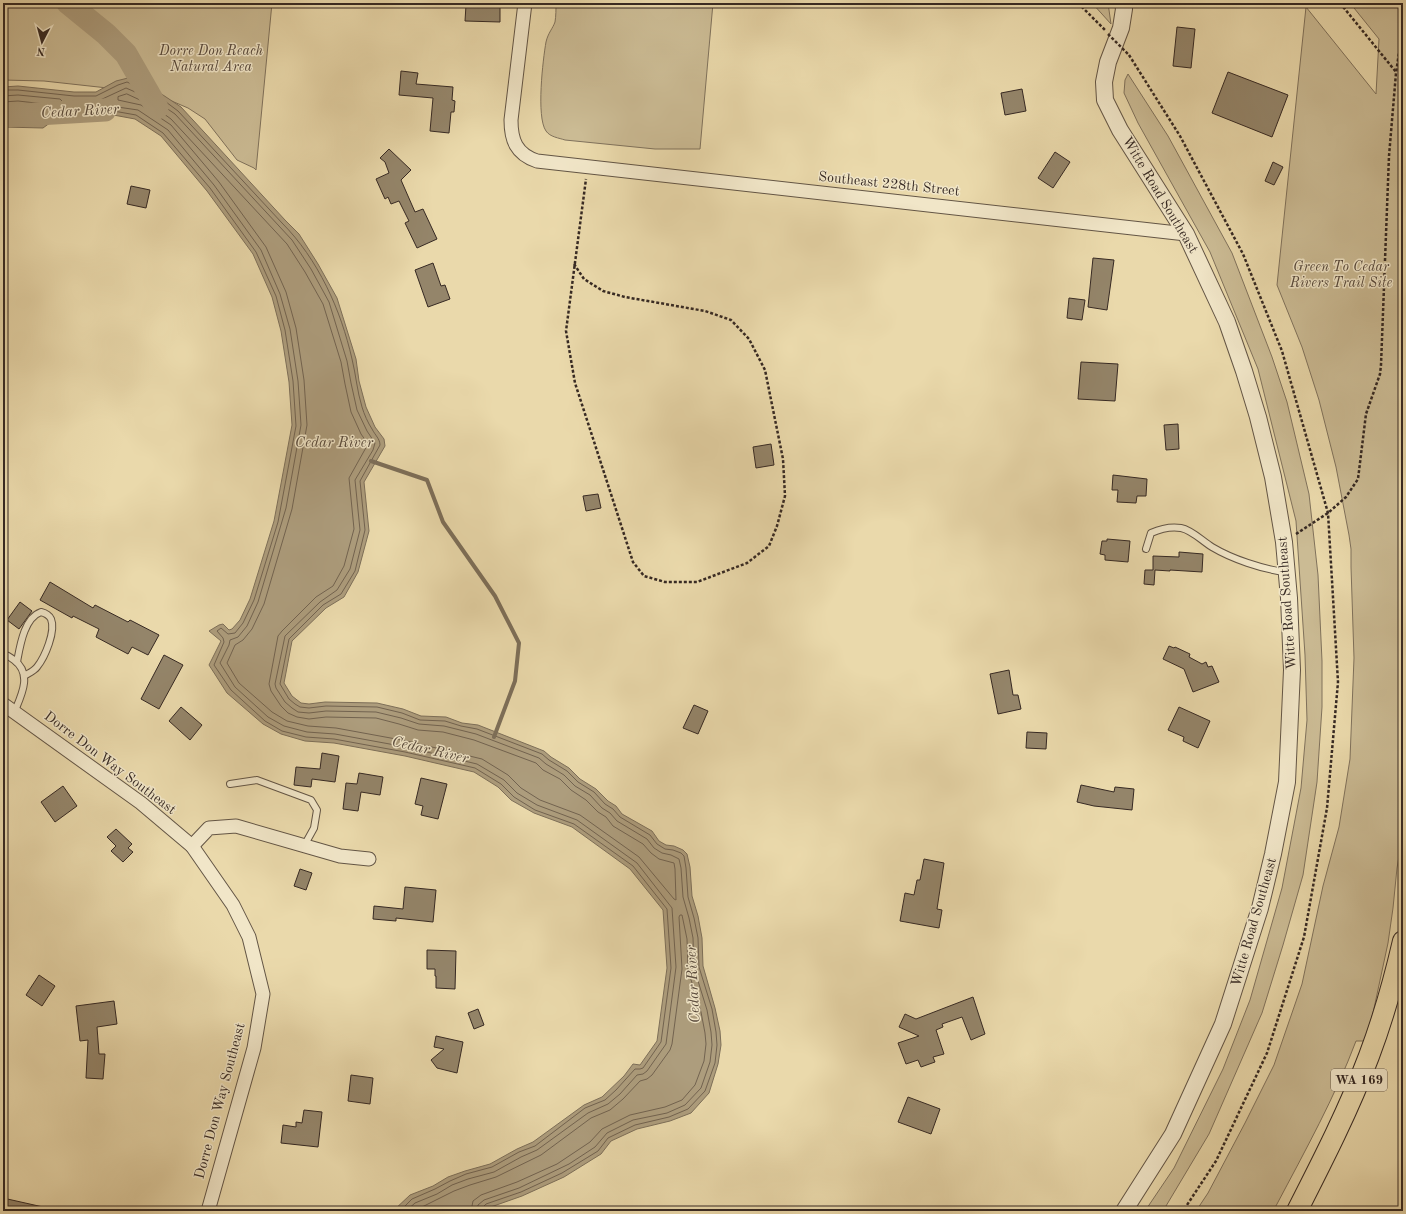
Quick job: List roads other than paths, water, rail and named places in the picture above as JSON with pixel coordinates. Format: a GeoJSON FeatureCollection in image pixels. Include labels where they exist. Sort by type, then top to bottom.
{"type":"FeatureCollection","features":[{"type":"Feature","properties":{"kind":"main road","name":"WA 169"},"geometry":{"type":"LineString","coordinates":[[1297,1211],[1326,1155],[1370,1055],[1396,970],[1403,941]]}},
{"type":"Feature","properties":{"kind":"street","name":"Southeast 228th Street"},"geometry":{"type":"LineString","coordinates":[[525,3],[511,120],[511,134],[517,147],[524,156],[531,159],[537,161],[1186,234]]}},
{"type":"Feature","properties":{"kind":"street","name":"Witte Road Southeast"},"geometry":{"type":"LineString","coordinates":[[1123,3],[1124,9],[1122,28],[1108,62],[1104,82],[1105,100],[1120,130],[1186,234],[1227,322],[1244,371],[1258,417],[1273,477],[1284,542],[1289,598],[1292,670],[1286,782],[1274,854],[1260,908],[1224,1024],[1173,1134],[1124,1211]]}},
{"type":"Feature","properties":{"kind":"street","name":"Dorre Don Way Southeast"},"geometry":{"type":"LineString","coordinates":[[3,704],[140,803],[192,846],[233,905],[249,937],[263,994],[254,1048],[208,1211]]}},
{"type":"Feature","properties":{"kind":"street"},"geometry":{"type":"LineString","coordinates":[[192,846],[209,828],[236,826],[340,856],[369,859]]}},
{"type":"Feature","properties":{"kind":"lane"},"geometry":{"type":"LineString","coordinates":[[1146,549],[1151,534],[1161,528],[1181,528],[1231,556],[1272,570],[1287,572]]}},
{"type":"Feature","properties":{"kind":"lane"},"geometry":{"type":"LineString","coordinates":[[16,662],[21,643],[31,618],[36,613],[41,612],[46,614],[50,618],[52,624],[49,641],[37,667],[24,676]]}},
{"type":"Feature","properties":{"kind":"lane"},"geometry":{"type":"LineString","coordinates":[[3,654],[7,654],[22,668],[24,676],[24,686],[14,713]]}},
{"type":"Feature","properties":{"kind":"lane"},"geometry":{"type":"LineString","coordinates":[[230,784],[257,780],[311,800],[317,810],[314,828],[304,846]]}},
{"type":"Feature","properties":{"kind":"water","name":"Cedar River"},"geometry":{"type":"Polygon","coordinates":[[[128,78],[160,93],[181,107],[299,234],[337,298],[356,359],[359,381],[366,407],[375,427],[384,439],[385,446],[364,482],[369,531],[358,572],[344,597],[326,608],[292,641],[284,683],[292,696],[301,703],[377,703],[403,709],[421,716],[446,717],[462,723],[478,725],[544,751],[569,768],[580,779],[596,789],[608,801],[616,806],[622,814],[652,831],[659,841],[666,845],[674,846],[683,850],[687,854],[690,867],[692,896],[698,916],[702,938],[703,966],[720,1031],[721,1045],[718,1064],[709,1093],[691,1113],[670,1121],[637,1129],[611,1141],[601,1154],[564,1177],[522,1196],[483,1211],[393,1211],[410,1195],[433,1186],[448,1177],[490,1164],[533,1142],[584,1105],[602,1097],[624,1076],[633,1064],[640,1065],[657,1041],[667,968],[663,910],[630,869],[572,827],[534,813],[511,800],[498,787],[474,772],[405,756],[334,743],[305,741],[281,734],[263,724],[227,693],[209,665],[221,641],[209,631],[223,624],[229,630],[232,629],[240,620],[250,599],[274,521],[292,425],[289,382],[281,331],[272,297],[253,254],[207,191],[161,136],[135,119],[108,114],[66,111],[43,128],[3,127],[3,87],[18,86],[74,92],[96,92],[116,81],[128,78]]]}},
{"type":"Feature","properties":{"kind":"waterway","name":"Cedar River"},"geometry":{"type":"LineString","coordinates":[[68,3],[106,34],[126,54],[157,108]]}},
{"type":"Feature","properties":{"kind":"waterway","name":"Cedar River"},"geometry":{"type":"LineString","coordinates":[[3,116],[105,110]]}},
{"type":"Feature","properties":{"kind":"waterway"},"geometry":{"type":"LineString","coordinates":[[371,461],[427,480],[443,522],[495,596],[519,643],[515,681],[494,737]]}},
{"type":"Feature","properties":{"kind":"park label","name":"Dorre Don Reach Natural Area"},"geometry":{"type":"Point","coordinates":[211,60]}},
{"type":"Feature","properties":{"kind":"park label","name":"Green To Cedar Rivers Trail Site"},"geometry":{"type":"Point","coordinates":[1341,276]}}]}
